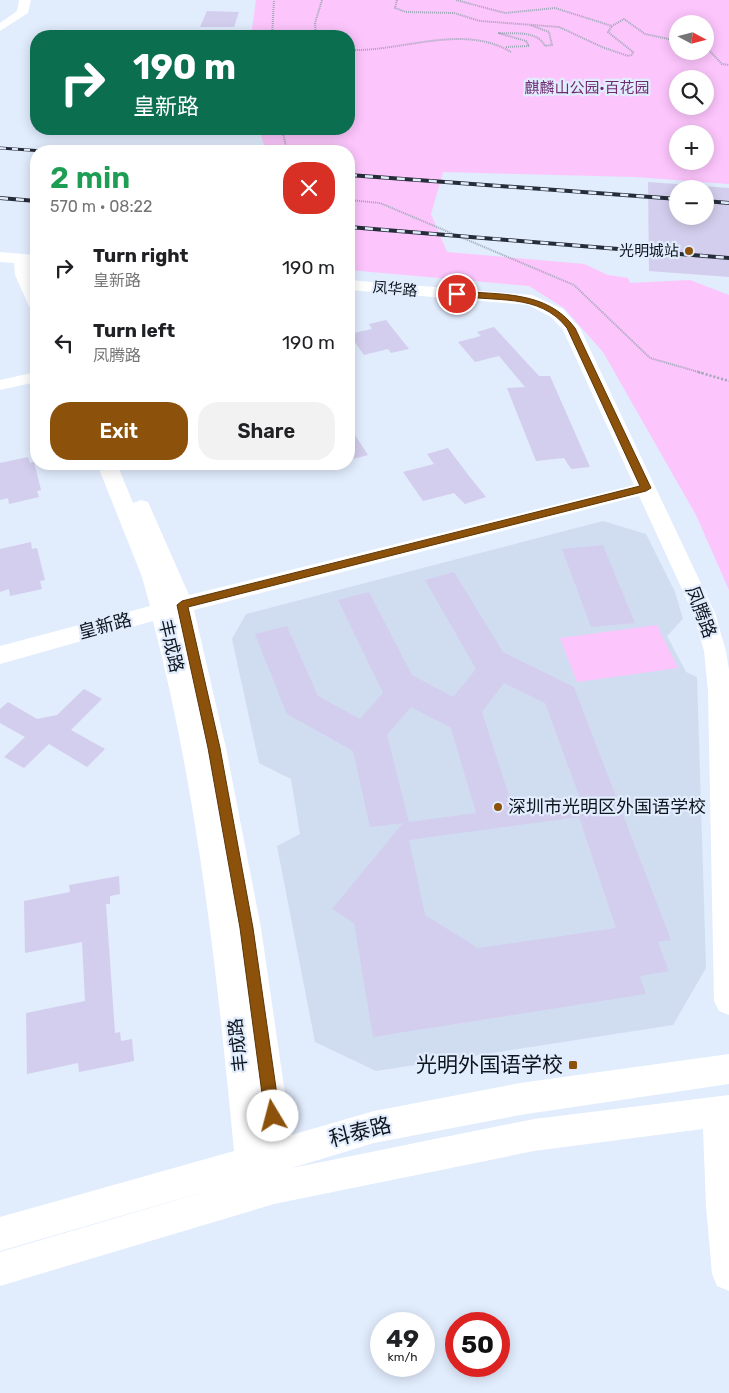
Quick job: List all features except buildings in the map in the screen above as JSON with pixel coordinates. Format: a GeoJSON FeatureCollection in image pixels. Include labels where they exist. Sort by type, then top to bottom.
{"type":"FeatureCollection","features":[{"type":"Feature","properties":{"kind":"main road"},"geometry":{"type":"LineString","coordinates":[[0,28],[22,13],[25,0]]}},
{"type":"Feature","properties":{"kind":"main road"},"geometry":{"type":"LineString","coordinates":[[0,257],[30,260]]}},
{"type":"Feature","properties":{"kind":"main road"},"geometry":{"type":"LineString","coordinates":[[30,262],[23,275],[30,291]]}},
{"type":"Feature","properties":{"kind":"main road","name":"凤华路"},"geometry":{"type":"LineString","coordinates":[[355,285],[532,300]]}},
{"type":"Feature","properties":{"kind":"main road","name":"凤腾路"},"geometry":{"type":"LineString","coordinates":[[532,300],[557,313],[571,328],[704,613],[716,657],[720,691],[729,1001]]}},
{"type":"Feature","properties":{"kind":"main road"},"geometry":{"type":"LineString","coordinates":[[0,385],[30,378]]}},
{"type":"Feature","properties":{"kind":"main road","name":"丰成路"},"geometry":{"type":"LineString","coordinates":[[109,470],[153,577],[173,608]]}},
{"type":"Feature","properties":{"kind":"main road","name":"丰成路"},"geometry":{"type":"LineString","coordinates":[[124,470],[173,608],[213,848],[231,972],[264,1158]]}},
{"type":"Feature","properties":{"kind":"main road","name":"科泰路"},"geometry":{"type":"LineString","coordinates":[[0,1234],[374,1127],[520,1099],[729,1069]]}},
{"type":"Feature","properties":{"kind":"main road"},"geometry":{"type":"LineString","coordinates":[[723,1112],[722,1206],[729,1274]]}},
{"type":"Feature","properties":{"kind":"main road","name":"科泰路"},"geometry":{"type":"LineString","coordinates":[[0,1269],[274,1188],[534,1136],[650,1119],[723,1112]]}},
{"type":"Feature","properties":{"kind":"main road"},"geometry":{"type":"LineString","coordinates":[[264,1158],[274,1188]]}},
{"type":"Feature","properties":{"kind":"street","name":"皇新路"},"geometry":{"type":"LineString","coordinates":[[0,655],[173,608],[646,488]]}},
{"type":"Feature","properties":{"kind":"path"},"geometry":{"type":"LineString","coordinates":[[272,30],[274,0]]}},
{"type":"Feature","properties":{"kind":"path"},"geometry":{"type":"LineString","coordinates":[[316,30],[316,16],[322,0]]}},
{"type":"Feature","properties":{"kind":"path"},"geometry":{"type":"LineString","coordinates":[[397,0],[396,8],[406,12],[454,13],[480,21],[559,27],[602,47],[628,56],[632,55],[633,52],[630,48],[608,32],[612,26],[624,19],[639,31],[657,38],[669,40]]}},
{"type":"Feature","properties":{"kind":"path"},"geometry":{"type":"LineString","coordinates":[[456,0],[505,13],[555,8],[612,26]]}},
{"type":"Feature","properties":{"kind":"path"},"geometry":{"type":"LineString","coordinates":[[355,50],[368,51],[430,42],[470,39],[486,40],[506,47],[529,46],[526,41],[498,33],[529,34],[542,40],[545,46],[552,45],[549,32],[527,24]]}},
{"type":"Feature","properties":{"kind":"path"},"geometry":{"type":"LineString","coordinates":[[506,47],[511,52]]}},
{"type":"Feature","properties":{"kind":"path"},"geometry":{"type":"LineString","coordinates":[[714,56],[722,64],[729,64]]}},
{"type":"Feature","properties":{"kind":"path"},"geometry":{"type":"LineString","coordinates":[[355,201],[380,203],[574,285],[650,358],[729,381]]}},
{"type":"Feature","properties":{"kind":"shaded area","name":"深圳市光明区外国语学校"},"geometry":{"type":"Polygon","coordinates":[[[603,521],[646,534],[675,592],[683,619],[667,636],[686,672],[697,677],[706,968],[673,1025],[376,1071],[315,1042],[277,846],[300,834],[291,779],[259,763],[232,639],[246,614],[603,521]]]}},
{"type":"Feature","properties":{"kind":"green space","name":"麒麟山公园·百花园"},"geometry":{"type":"Polygon","coordinates":[[[256,0],[729,0],[729,184],[714,183],[714,180],[443,172],[431,214],[447,252],[584,264],[608,275],[628,278],[630,283],[690,280],[729,295],[729,590],[696,515],[603,352],[564,308],[529,286],[355,271],[355,145],[264,145],[261,135],[355,135],[355,30],[252,30],[256,0]]]}},
{"type":"Feature","properties":{"kind":"green space"},"geometry":{"type":"Polygon","coordinates":[[[657,625],[678,668],[577,682],[560,638],[657,625]]]}},
{"type":"Feature","properties":{"kind":"railway"},"geometry":{"type":"LineString","coordinates":[[0,148],[30,150]]}},
{"type":"Feature","properties":{"kind":"railway"},"geometry":{"type":"LineString","coordinates":[[355,175],[669,198]]}},
{"type":"Feature","properties":{"kind":"railway"},"geometry":{"type":"LineString","coordinates":[[0,198],[30,200]]}},
{"type":"Feature","properties":{"kind":"railway"},"geometry":{"type":"LineString","coordinates":[[714,202],[729,203]]}},
{"type":"Feature","properties":{"kind":"railway"},"geometry":{"type":"LineString","coordinates":[[355,227],[729,258]]}},
{"type":"Feature","properties":{"kind":"place","name":"光明城站"},"geometry":{"type":"Point","coordinates":[689,251]}},
{"type":"Feature","properties":{"kind":"place","name":"深圳市光明区外国语学校"},"geometry":{"type":"Point","coordinates":[498,807]}},
{"type":"Feature","properties":{"kind":"place","name":"光明外国语学校"},"geometry":{"type":"Point","coordinates":[573,1065]}},
{"type":"Feature","properties":{"kind":"route"},"geometry":{"type":"LineString","coordinates":[[273,1116],[247,928],[214,748],[182,605],[646,488],[568,323],[550,308],[532,300],[457,294]]}}]}
